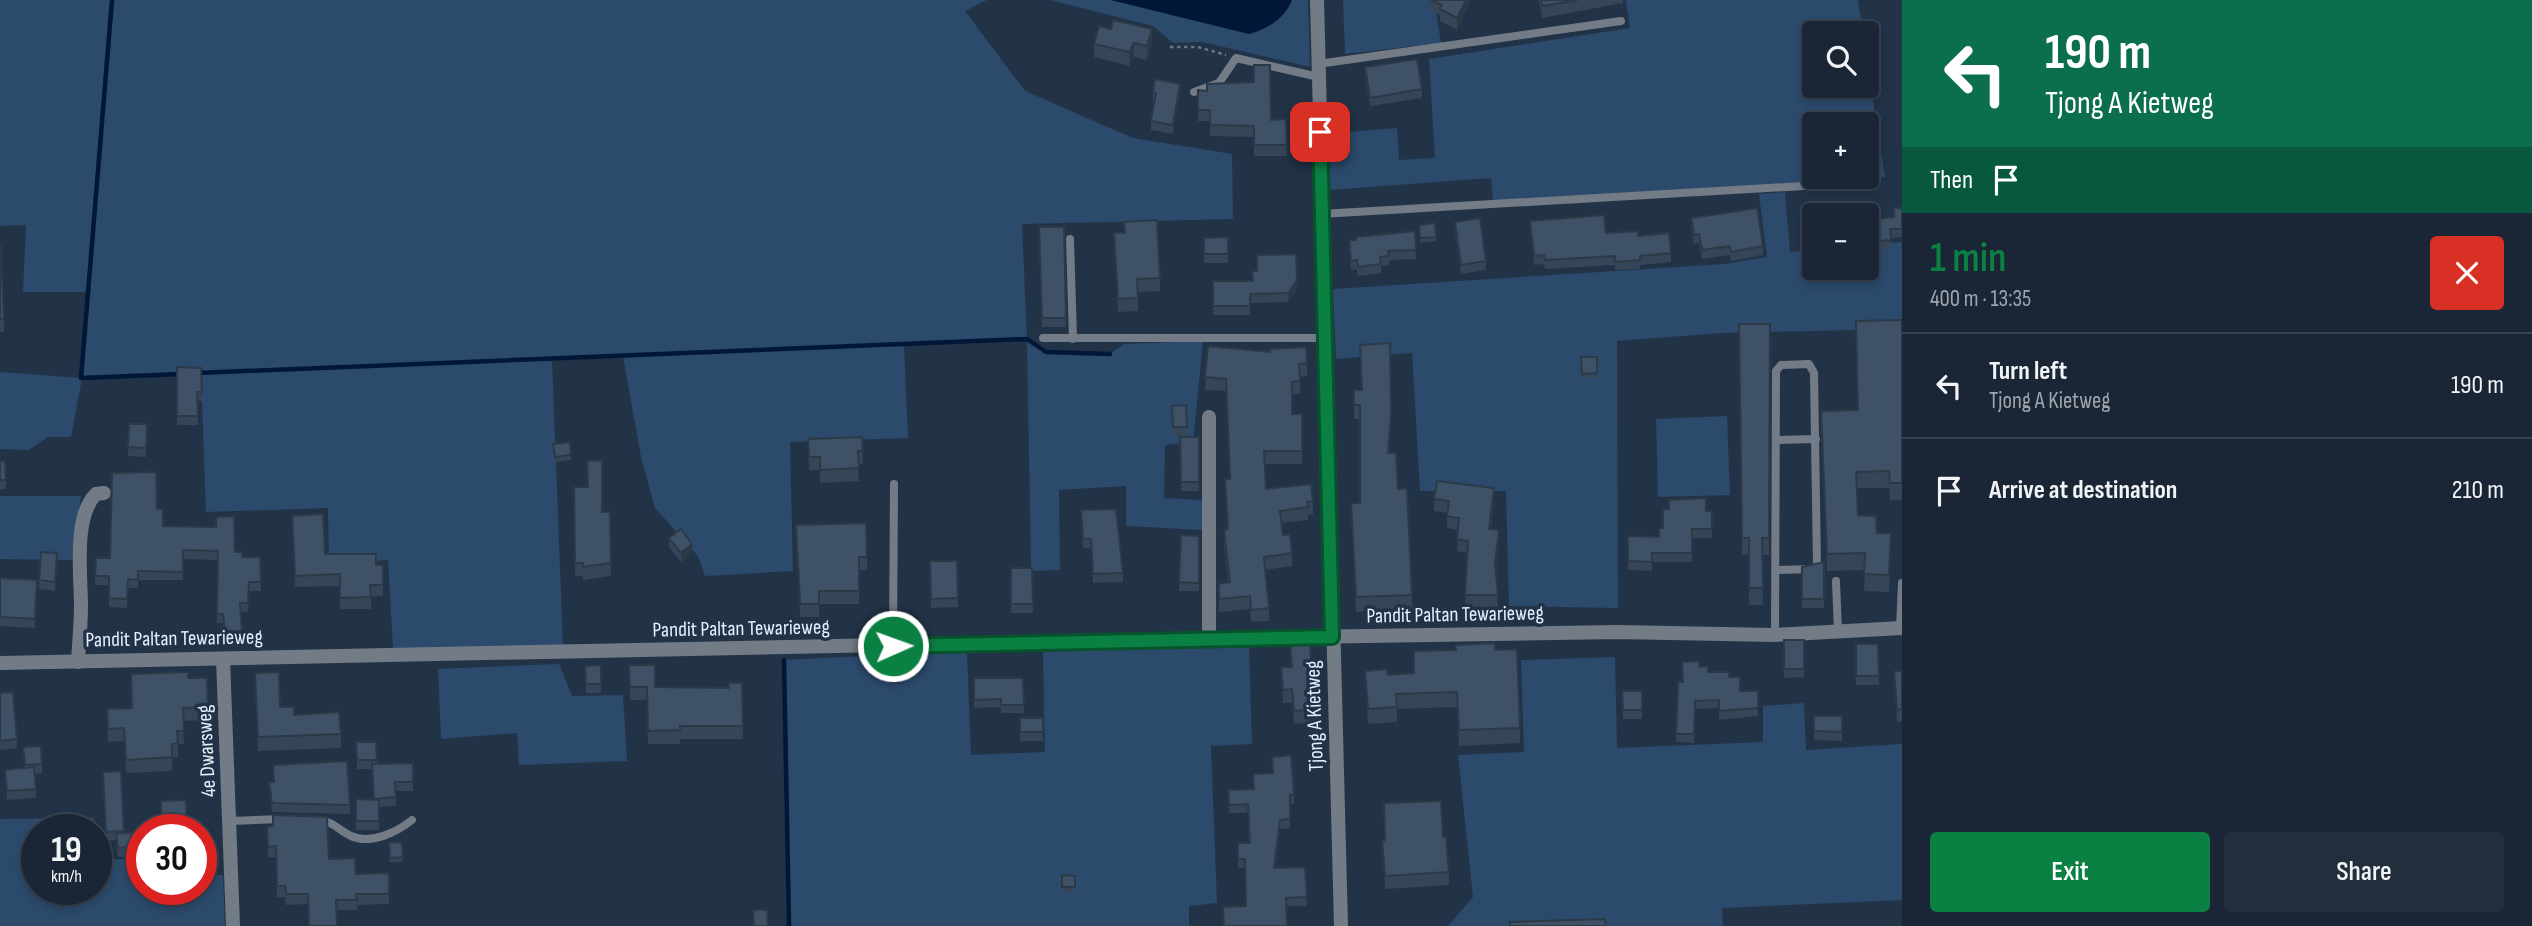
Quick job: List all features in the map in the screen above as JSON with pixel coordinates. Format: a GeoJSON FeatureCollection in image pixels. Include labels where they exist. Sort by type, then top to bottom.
{"type":"FeatureCollection","features":[{"type":"Feature","properties":{"kind":"street","name":"Tjong A Kietweg"},"geometry":{"type":"LineString","coordinates":[[1317,0],[1341,926]]}},
{"type":"Feature","properties":{"kind":"street"},"geometry":{"type":"LineString","coordinates":[[1209,417],[1209,639]]}},
{"type":"Feature","properties":{"kind":"street"},"geometry":{"type":"LineString","coordinates":[[78,662],[81,607],[79,564],[84,521],[89,501],[96,494],[104,493]]}},
{"type":"Feature","properties":{"kind":"street","name":"Pandit Paltan Tewarieweg"},"geometry":{"type":"LineString","coordinates":[[0,663],[1617,632],[1775,635],[1901,628]]}},
{"type":"Feature","properties":{"kind":"street","name":"4e Dwarsweg"},"geometry":{"type":"LineString","coordinates":[[223,659],[233,926]]}},
{"type":"Feature","properties":{"kind":"lane"},"geometry":{"type":"LineString","coordinates":[[1194,92],[1219,83],[1230,61],[1236,58],[1318,70],[1621,21]]}},
{"type":"Feature","properties":{"kind":"lane"},"geometry":{"type":"LineString","coordinates":[[1321,215],[1802,186]]}},
{"type":"Feature","properties":{"kind":"lane"},"geometry":{"type":"LineString","coordinates":[[1070,239],[1073,339]]}},
{"type":"Feature","properties":{"kind":"lane"},"geometry":{"type":"LineString","coordinates":[[1042,338],[1325,338]]}},
{"type":"Feature","properties":{"kind":"lane"},"geometry":{"type":"LineString","coordinates":[[1775,635],[1776,368],[1810,364],[1814,373],[1817,565],[1812,569],[1776,570]]}},
{"type":"Feature","properties":{"kind":"lane"},"geometry":{"type":"LineString","coordinates":[[1776,440],[1816,439]]}},
{"type":"Feature","properties":{"kind":"lane"},"geometry":{"type":"LineString","coordinates":[[893,646],[894,484]]}},
{"type":"Feature","properties":{"kind":"lane"},"geometry":{"type":"LineString","coordinates":[[1836,582],[1838,632]]}},
{"type":"Feature","properties":{"kind":"lane"},"geometry":{"type":"LineString","coordinates":[[1901,628],[1902,583]]}},
{"type":"Feature","properties":{"kind":"lane"},"geometry":{"type":"LineString","coordinates":[[230,821],[295,820]]}},
{"type":"Feature","properties":{"kind":"lane"},"geometry":{"type":"LineString","coordinates":[[309,820],[330,821],[353,837],[391,836],[412,820]]}},
{"type":"Feature","properties":{"kind":"path"},"geometry":{"type":"LineString","coordinates":[[1170,47],[1198,47],[1236,58]]}},
{"type":"Feature","properties":{"kind":"shaded area"},"geometry":{"type":"Polygon","coordinates":[[[0,0],[987,0],[965,11],[1025,91],[1133,138],[1232,154],[1233,219],[1022,224],[1027,339],[904,345],[908,438],[790,442],[793,571],[705,576],[698,556],[655,508],[641,457],[623,356],[552,359],[563,646],[393,649],[388,560],[329,564],[328,508],[206,512],[201,373],[82,378],[71,437],[48,437],[29,450],[0,449],[0,372],[81,378],[89,292],[23,292],[26,225],[0,226],[0,0]]]}},
{"type":"Feature","properties":{"kind":"shaded area"},"geometry":{"type":"Polygon","coordinates":[[[1050,0],[1111,0],[1249,34],[1275,22],[1292,0],[1308,0],[1310,67],[1202,42],[1173,43],[1153,26],[1050,0]]]}},
{"type":"Feature","properties":{"kind":"shaded area"},"geometry":{"type":"Polygon","coordinates":[[[1111,0],[1292,0],[1275,22],[1249,34],[1111,0]]]}},
{"type":"Feature","properties":{"kind":"shaded area"},"geometry":{"type":"Polygon","coordinates":[[[1343,0],[1434,0],[1441,43],[1345,54],[1343,0]]]}},
{"type":"Feature","properties":{"kind":"shaded area"},"geometry":{"type":"Polygon","coordinates":[[[1626,0],[1858,0],[1861,21],[1802,21],[1802,98],[1873,98],[1875,112],[1802,112],[1802,182],[1493,201],[1491,178],[1329,190],[1327,134],[1397,128],[1399,160],[1435,158],[1429,59],[1630,28],[1626,0]]]}},
{"type":"Feature","properties":{"kind":"shaded area"},"geometry":{"type":"Polygon","coordinates":[[[1879,139],[1885,177],[1879,177],[1879,139]]]}},
{"type":"Feature","properties":{"kind":"shaded area"},"geometry":{"type":"Polygon","coordinates":[[[1785,192],[1790,252],[1802,251],[1802,280],[1879,280],[1879,244],[1902,242],[1902,329],[1722,333],[1617,341],[1618,608],[1509,606],[1506,491],[1420,491],[1412,353],[1336,359],[1333,289],[1725,264],[1767,257],[1759,194],[1785,192]]]}},
{"type":"Feature","properties":{"kind":"shaded area"},"geometry":{"type":"Polygon","coordinates":[[[1027,339],[1046,352],[1110,354],[1124,344],[1203,341],[1193,442],[1165,445],[1164,498],[1202,500],[1203,530],[1126,526],[1126,486],[1059,490],[1060,570],[1031,571],[1027,339]]]}},
{"type":"Feature","properties":{"kind":"shaded area"},"geometry":{"type":"Polygon","coordinates":[[[1727,416],[1730,495],[1658,497],[1656,419],[1727,416]]]}},
{"type":"Feature","properties":{"kind":"shaded area"},"geometry":{"type":"Polygon","coordinates":[[[0,496],[81,496],[73,560],[0,559],[0,496]]]}},
{"type":"Feature","properties":{"kind":"shaded area"},"geometry":{"type":"Polygon","coordinates":[[[1249,645],[1252,744],[1211,746],[1217,903],[1189,906],[1189,926],[789,926],[784,660],[967,651],[971,755],[1045,752],[1043,652],[1249,645]]]}},
{"type":"Feature","properties":{"kind":"shaded area"},"geometry":{"type":"Polygon","coordinates":[[[1615,657],[1617,748],[1763,742],[1763,706],[1804,703],[1806,750],[1902,744],[1902,900],[1722,908],[1723,926],[1448,926],[1473,897],[1458,755],[1524,752],[1521,660],[1615,657]]]}},
{"type":"Feature","properties":{"kind":"shaded area"},"geometry":{"type":"Polygon","coordinates":[[[559,664],[572,696],[623,695],[627,761],[519,765],[517,733],[441,739],[438,669],[559,664]]]}},
{"type":"Feature","properties":{"kind":"shaded area"},"geometry":{"type":"Polygon","coordinates":[[[0,819],[21,819],[21,905],[112,905],[112,859],[126,859],[126,905],[217,905],[217,875],[223,875],[225,926],[0,926],[0,819]]]}},
{"type":"Feature","properties":{"kind":"building"},"geometry":{"type":"Polygon","coordinates":[[[1431,0],[1466,0],[1457,18],[1440,9],[1442,5],[1431,0]]]}},
{"type":"Feature","properties":{"kind":"building"},"geometry":{"type":"Polygon","coordinates":[[[1541,0],[1578,0],[1542,6],[1541,0]]]}},
{"type":"Feature","properties":{"kind":"building"},"geometry":{"type":"Polygon","coordinates":[[[1113,20],[1152,29],[1147,46],[1134,43],[1129,52],[1094,44],[1099,26],[1111,29],[1113,20]]]}},
{"type":"Feature","properties":{"kind":"building"},"geometry":{"type":"Polygon","coordinates":[[[1417,59],[1422,89],[1370,98],[1365,67],[1417,59]]]}},
{"type":"Feature","properties":{"kind":"building"},"geometry":{"type":"Polygon","coordinates":[[[1254,65],[1270,65],[1271,120],[1286,119],[1287,145],[1254,145],[1254,126],[1210,125],[1210,110],[1198,110],[1198,90],[1207,91],[1207,84],[1254,82],[1254,65]]]}},
{"type":"Feature","properties":{"kind":"building"},"geometry":{"type":"Polygon","coordinates":[[[1155,79],[1180,84],[1173,125],[1151,121],[1156,93],[1153,92],[1155,79]]]}},
{"type":"Feature","properties":{"kind":"building"},"geometry":{"type":"Polygon","coordinates":[[[1757,208],[1763,246],[1731,252],[1730,246],[1702,250],[1699,234],[1694,235],[1691,218],[1757,208]]]}},
{"type":"Feature","properties":{"kind":"building"},"geometry":{"type":"Polygon","coordinates":[[[1894,208],[1902,208],[1902,229],[1890,229],[1891,240],[1879,241],[1879,219],[1894,217],[1894,208]]]}},
{"type":"Feature","properties":{"kind":"building"},"geometry":{"type":"Polygon","coordinates":[[[1604,215],[1606,233],[1638,231],[1638,236],[1669,233],[1671,253],[1615,262],[1615,256],[1545,260],[1544,255],[1534,256],[1530,221],[1604,215]]]}},
{"type":"Feature","properties":{"kind":"building"},"geometry":{"type":"Polygon","coordinates":[[[1480,218],[1486,261],[1461,265],[1455,222],[1480,218]]]}},
{"type":"Feature","properties":{"kind":"building"},"geometry":{"type":"Polygon","coordinates":[[[1157,220],[1160,278],[1137,279],[1138,298],[1118,299],[1114,233],[1125,233],[1124,222],[1157,220]]]}},
{"type":"Feature","properties":{"kind":"building"},"geometry":{"type":"Polygon","coordinates":[[[1435,223],[1436,237],[1420,238],[1419,225],[1435,223]]]}},
{"type":"Feature","properties":{"kind":"building"},"geometry":{"type":"Polygon","coordinates":[[[1039,227],[1064,227],[1066,318],[1042,318],[1039,227]]]}},
{"type":"Feature","properties":{"kind":"building"},"geometry":{"type":"Polygon","coordinates":[[[1415,231],[1416,250],[1388,251],[1389,256],[1380,257],[1381,264],[1358,267],[1357,260],[1351,261],[1349,240],[1415,231]]]}},
{"type":"Feature","properties":{"kind":"building"},"geometry":{"type":"Polygon","coordinates":[[[1228,237],[1228,254],[1204,254],[1204,238],[1228,237]]]}},
{"type":"Feature","properties":{"kind":"building"},"geometry":{"type":"Polygon","coordinates":[[[1,246],[4,319],[0,319],[1,246]]]}},
{"type":"Feature","properties":{"kind":"building"},"geometry":{"type":"Polygon","coordinates":[[[1296,254],[1297,280],[1288,293],[1250,294],[1250,306],[1213,306],[1213,281],[1253,281],[1252,271],[1257,271],[1257,255],[1296,254]]]}},
{"type":"Feature","properties":{"kind":"building"},"geometry":{"type":"Polygon","coordinates":[[[1902,320],[1902,483],[1890,483],[1889,471],[1856,472],[1858,515],[1876,516],[1877,533],[1891,533],[1889,575],[1864,574],[1865,553],[1827,554],[1821,411],[1858,410],[1856,321],[1902,320]]]}},
{"type":"Feature","properties":{"kind":"building"},"geometry":{"type":"Polygon","coordinates":[[[1739,324],[1770,324],[1769,538],[1762,538],[1763,588],[1749,588],[1749,538],[1742,538],[1739,324]]]}},
{"type":"Feature","properties":{"kind":"building"},"geometry":{"type":"Polygon","coordinates":[[[1390,343],[1391,414],[1388,453],[1396,453],[1398,489],[1407,488],[1412,595],[1356,597],[1351,503],[1360,503],[1360,405],[1354,405],[1354,390],[1362,390],[1360,345],[1390,343]]]}},
{"type":"Feature","properties":{"kind":"building"},"geometry":{"type":"Polygon","coordinates":[[[1208,346],[1270,352],[1270,349],[1306,347],[1307,363],[1299,364],[1300,381],[1292,382],[1292,414],[1302,414],[1302,451],[1264,451],[1266,489],[1311,484],[1313,501],[1307,502],[1308,507],[1280,511],[1283,535],[1290,534],[1292,553],[1264,557],[1269,608],[1251,610],[1250,596],[1219,599],[1219,584],[1230,582],[1224,530],[1228,529],[1225,479],[1230,479],[1226,379],[1205,377],[1208,346]]]}},
{"type":"Feature","properties":{"kind":"building"},"geometry":{"type":"Polygon","coordinates":[[[1581,357],[1597,357],[1597,373],[1582,374],[1581,357]]]}},
{"type":"Feature","properties":{"kind":"building"},"geometry":{"type":"Polygon","coordinates":[[[177,367],[201,368],[202,392],[197,392],[198,416],[177,416],[177,367]]]}},
{"type":"Feature","properties":{"kind":"building"},"geometry":{"type":"Polygon","coordinates":[[[1186,405],[1187,427],[1173,427],[1172,406],[1186,405]]]}},
{"type":"Feature","properties":{"kind":"building"},"geometry":{"type":"Polygon","coordinates":[[[129,424],[147,424],[146,448],[128,447],[129,424]]]}},
{"type":"Feature","properties":{"kind":"building"},"geometry":{"type":"Polygon","coordinates":[[[862,437],[863,451],[858,451],[859,468],[820,470],[820,457],[809,457],[808,439],[862,437]]]}},
{"type":"Feature","properties":{"kind":"building"},"geometry":{"type":"Polygon","coordinates":[[[1180,437],[1199,437],[1199,482],[1181,482],[1180,437]]]}},
{"type":"Feature","properties":{"kind":"building"},"geometry":{"type":"Polygon","coordinates":[[[570,442],[571,455],[555,457],[553,444],[570,442]]]}},
{"type":"Feature","properties":{"kind":"building"},"geometry":{"type":"Polygon","coordinates":[[[602,460],[602,512],[610,512],[611,563],[583,567],[583,563],[575,563],[574,487],[588,487],[587,461],[602,460]]]}},
{"type":"Feature","properties":{"kind":"building"},"geometry":{"type":"Polygon","coordinates":[[[0,461],[5,462],[6,480],[0,480],[0,461]]]}},
{"type":"Feature","properties":{"kind":"building"},"geometry":{"type":"Polygon","coordinates":[[[156,472],[157,509],[163,509],[163,526],[216,527],[216,517],[234,516],[235,552],[242,552],[242,557],[260,557],[261,582],[249,582],[248,603],[240,603],[242,631],[225,632],[223,614],[217,614],[218,551],[183,550],[183,572],[138,571],[138,580],[128,579],[127,599],[109,598],[109,576],[95,576],[96,558],[110,558],[112,473],[156,472]]]}},
{"type":"Feature","properties":{"kind":"building"},"geometry":{"type":"Polygon","coordinates":[[[1437,481],[1494,488],[1489,529],[1499,530],[1495,564],[1498,595],[1465,595],[1468,541],[1457,539],[1459,518],[1447,516],[1449,501],[1434,499],[1437,481]]]}},
{"type":"Feature","properties":{"kind":"building"},"geometry":{"type":"Polygon","coordinates":[[[1706,498],[1706,511],[1712,511],[1712,529],[1692,529],[1692,553],[1652,553],[1652,562],[1628,561],[1628,536],[1659,537],[1659,528],[1663,528],[1663,509],[1669,509],[1669,500],[1706,498]]]}},
{"type":"Feature","properties":{"kind":"building"},"geometry":{"type":"Polygon","coordinates":[[[1116,509],[1123,573],[1093,574],[1091,539],[1083,539],[1081,510],[1116,509]]]}},
{"type":"Feature","properties":{"kind":"building"},"geometry":{"type":"Polygon","coordinates":[[[323,514],[325,554],[376,554],[376,565],[383,565],[383,585],[370,585],[371,597],[340,598],[340,574],[295,576],[292,516],[323,514]]]}},
{"type":"Feature","properties":{"kind":"building"},"geometry":{"type":"Polygon","coordinates":[[[866,523],[867,557],[859,557],[859,591],[819,591],[819,604],[800,604],[796,525],[866,523]]]}},
{"type":"Feature","properties":{"kind":"building"},"geometry":{"type":"Polygon","coordinates":[[[681,529],[692,544],[681,553],[669,538],[681,529]]]}},
{"type":"Feature","properties":{"kind":"building"},"geometry":{"type":"Polygon","coordinates":[[[1181,535],[1199,536],[1199,583],[1179,582],[1181,535]]]}},
{"type":"Feature","properties":{"kind":"building"},"geometry":{"type":"Polygon","coordinates":[[[41,552],[57,553],[55,582],[39,580],[41,552]]]}},
{"type":"Feature","properties":{"kind":"building"},"geometry":{"type":"Polygon","coordinates":[[[930,561],[957,561],[958,598],[931,599],[930,561]]]}},
{"type":"Feature","properties":{"kind":"building"},"geometry":{"type":"Polygon","coordinates":[[[1824,562],[1824,599],[1802,599],[1802,567],[1824,562]]]}},
{"type":"Feature","properties":{"kind":"building"},"geometry":{"type":"Polygon","coordinates":[[[1011,568],[1032,568],[1033,604],[1011,604],[1011,568]]]}},
{"type":"Feature","properties":{"kind":"building"},"geometry":{"type":"Polygon","coordinates":[[[0,578],[37,580],[35,619],[0,617],[0,578]]]}},
{"type":"Feature","properties":{"kind":"building"},"geometry":{"type":"Polygon","coordinates":[[[1784,640],[1804,640],[1804,669],[1784,669],[1784,640]]]}},
{"type":"Feature","properties":{"kind":"building"},"geometry":{"type":"Polygon","coordinates":[[[1310,643],[1313,710],[1294,711],[1292,689],[1283,690],[1281,667],[1292,667],[1290,644],[1310,643]]]}},
{"type":"Feature","properties":{"kind":"building"},"geometry":{"type":"Polygon","coordinates":[[[1495,643],[1495,650],[1517,649],[1520,728],[1459,730],[1457,692],[1396,694],[1397,707],[1368,709],[1365,671],[1387,669],[1388,675],[1414,673],[1414,651],[1456,650],[1455,645],[1495,643]]]}},
{"type":"Feature","properties":{"kind":"building"},"geometry":{"type":"Polygon","coordinates":[[[1856,644],[1878,644],[1879,676],[1856,676],[1856,644]]]}},
{"type":"Feature","properties":{"kind":"building"},"geometry":{"type":"Polygon","coordinates":[[[1699,661],[1699,667],[1708,666],[1708,672],[1729,672],[1729,677],[1740,677],[1740,691],[1758,691],[1758,708],[1719,711],[1719,700],[1695,701],[1694,734],[1676,734],[1678,682],[1683,682],[1682,662],[1699,661]]]}},
{"type":"Feature","properties":{"kind":"building"},"geometry":{"type":"Polygon","coordinates":[[[601,665],[601,684],[586,684],[585,666],[601,665]]]}},
{"type":"Feature","properties":{"kind":"building"},"geometry":{"type":"Polygon","coordinates":[[[629,665],[655,665],[655,687],[729,688],[729,683],[742,683],[743,726],[680,726],[680,730],[648,731],[647,687],[630,687],[629,665]]]}},
{"type":"Feature","properties":{"kind":"building"},"geometry":{"type":"Polygon","coordinates":[[[1894,671],[1902,671],[1902,709],[1897,710],[1894,671]]]}},
{"type":"Feature","properties":{"kind":"building"},"geometry":{"type":"Polygon","coordinates":[[[188,672],[188,678],[207,678],[208,707],[183,708],[184,731],[177,731],[178,743],[172,744],[172,757],[126,760],[124,728],[108,729],[107,709],[132,708],[131,674],[188,672]]]}},
{"type":"Feature","properties":{"kind":"building"},"geometry":{"type":"Polygon","coordinates":[[[279,672],[280,707],[294,707],[294,715],[339,712],[341,734],[258,737],[255,673],[279,672]]]}},
{"type":"Feature","properties":{"kind":"building"},"geometry":{"type":"Polygon","coordinates":[[[974,678],[1023,678],[1024,705],[1001,705],[1001,699],[974,700],[974,678]]]}},
{"type":"Feature","properties":{"kind":"building"},"geometry":{"type":"Polygon","coordinates":[[[1622,691],[1642,691],[1642,710],[1623,710],[1622,691]]]}},
{"type":"Feature","properties":{"kind":"building"},"geometry":{"type":"Polygon","coordinates":[[[13,692],[17,739],[0,741],[0,693],[13,692]]]}},
{"type":"Feature","properties":{"kind":"building"},"geometry":{"type":"Polygon","coordinates":[[[1814,716],[1842,716],[1842,732],[1814,731],[1814,716]]]}},
{"type":"Feature","properties":{"kind":"building"},"geometry":{"type":"Polygon","coordinates":[[[1020,718],[1043,718],[1043,732],[1020,732],[1020,718]]]}},
{"type":"Feature","properties":{"kind":"building"},"geometry":{"type":"Polygon","coordinates":[[[356,742],[376,742],[377,760],[357,760],[356,742]]]}},
{"type":"Feature","properties":{"kind":"building"},"geometry":{"type":"Polygon","coordinates":[[[41,746],[42,764],[25,765],[23,747],[41,746]]]}},
{"type":"Feature","properties":{"kind":"building"},"geometry":{"type":"Polygon","coordinates":[[[1291,755],[1294,795],[1290,795],[1290,819],[1280,820],[1274,868],[1305,867],[1307,897],[1286,898],[1287,926],[1224,926],[1223,907],[1246,906],[1245,859],[1238,859],[1238,843],[1250,843],[1248,804],[1229,805],[1228,790],[1254,789],[1253,774],[1273,773],[1272,757],[1291,755]]]}},
{"type":"Feature","properties":{"kind":"building"},"geometry":{"type":"Polygon","coordinates":[[[347,761],[350,805],[272,803],[269,782],[274,782],[273,765],[347,761]]]}},
{"type":"Feature","properties":{"kind":"building"},"geometry":{"type":"Polygon","coordinates":[[[413,763],[413,782],[395,782],[396,797],[374,799],[372,764],[413,763]]]}},
{"type":"Feature","properties":{"kind":"building"},"geometry":{"type":"Polygon","coordinates":[[[34,767],[36,789],[7,791],[5,770],[34,767]]]}},
{"type":"Feature","properties":{"kind":"building"},"geometry":{"type":"Polygon","coordinates":[[[121,771],[124,831],[112,832],[112,814],[105,814],[103,772],[121,771]]]}},
{"type":"Feature","properties":{"kind":"building"},"geometry":{"type":"Polygon","coordinates":[[[356,799],[379,800],[379,821],[356,821],[356,799]]]}},
{"type":"Feature","properties":{"kind":"building"},"geometry":{"type":"Polygon","coordinates":[[[186,800],[186,814],[161,814],[161,801],[186,800]]]}},
{"type":"Feature","properties":{"kind":"building"},"geometry":{"type":"Polygon","coordinates":[[[1441,801],[1449,872],[1385,876],[1382,841],[1385,840],[1384,803],[1441,801]]]}},
{"type":"Feature","properties":{"kind":"building"},"geometry":{"type":"Polygon","coordinates":[[[273,815],[327,817],[329,859],[355,858],[356,874],[389,873],[389,894],[356,894],[357,900],[336,900],[337,926],[309,926],[308,894],[286,894],[285,886],[277,886],[276,846],[268,847],[267,827],[273,826],[273,815]]]}},
{"type":"Feature","properties":{"kind":"building"},"geometry":{"type":"Polygon","coordinates":[[[126,833],[126,847],[118,848],[116,834],[126,833]]]}},
{"type":"Feature","properties":{"kind":"building"},"geometry":{"type":"Polygon","coordinates":[[[402,842],[403,857],[390,858],[389,843],[402,842]]]}},
{"type":"Feature","properties":{"kind":"building"},"geometry":{"type":"Polygon","coordinates":[[[1062,875],[1075,876],[1075,887],[1062,887],[1062,875]]]}},
{"type":"Feature","properties":{"kind":"building"},"geometry":{"type":"Polygon","coordinates":[[[753,910],[767,910],[768,926],[754,926],[753,910]]]}},
{"type":"Feature","properties":{"kind":"building"},"geometry":{"type":"Polygon","coordinates":[[[1605,919],[1606,926],[1510,926],[1510,922],[1605,919]]]}},
{"type":"Feature","properties":{"kind":"waterway"},"geometry":{"type":"LineString","coordinates":[[112,0],[81,378],[181,374]]}},
{"type":"Feature","properties":{"kind":"waterway"},"geometry":{"type":"LineString","coordinates":[[197,373],[1027,339],[1046,352],[1110,354]]}},
{"type":"Feature","properties":{"kind":"waterway"},"geometry":{"type":"LineString","coordinates":[[784,660],[789,926]]}},
{"type":"Feature","properties":{"kind":"route"},"geometry":{"type":"LineString","coordinates":[[893,646],[1332,637],[1320,132]]}}]}
